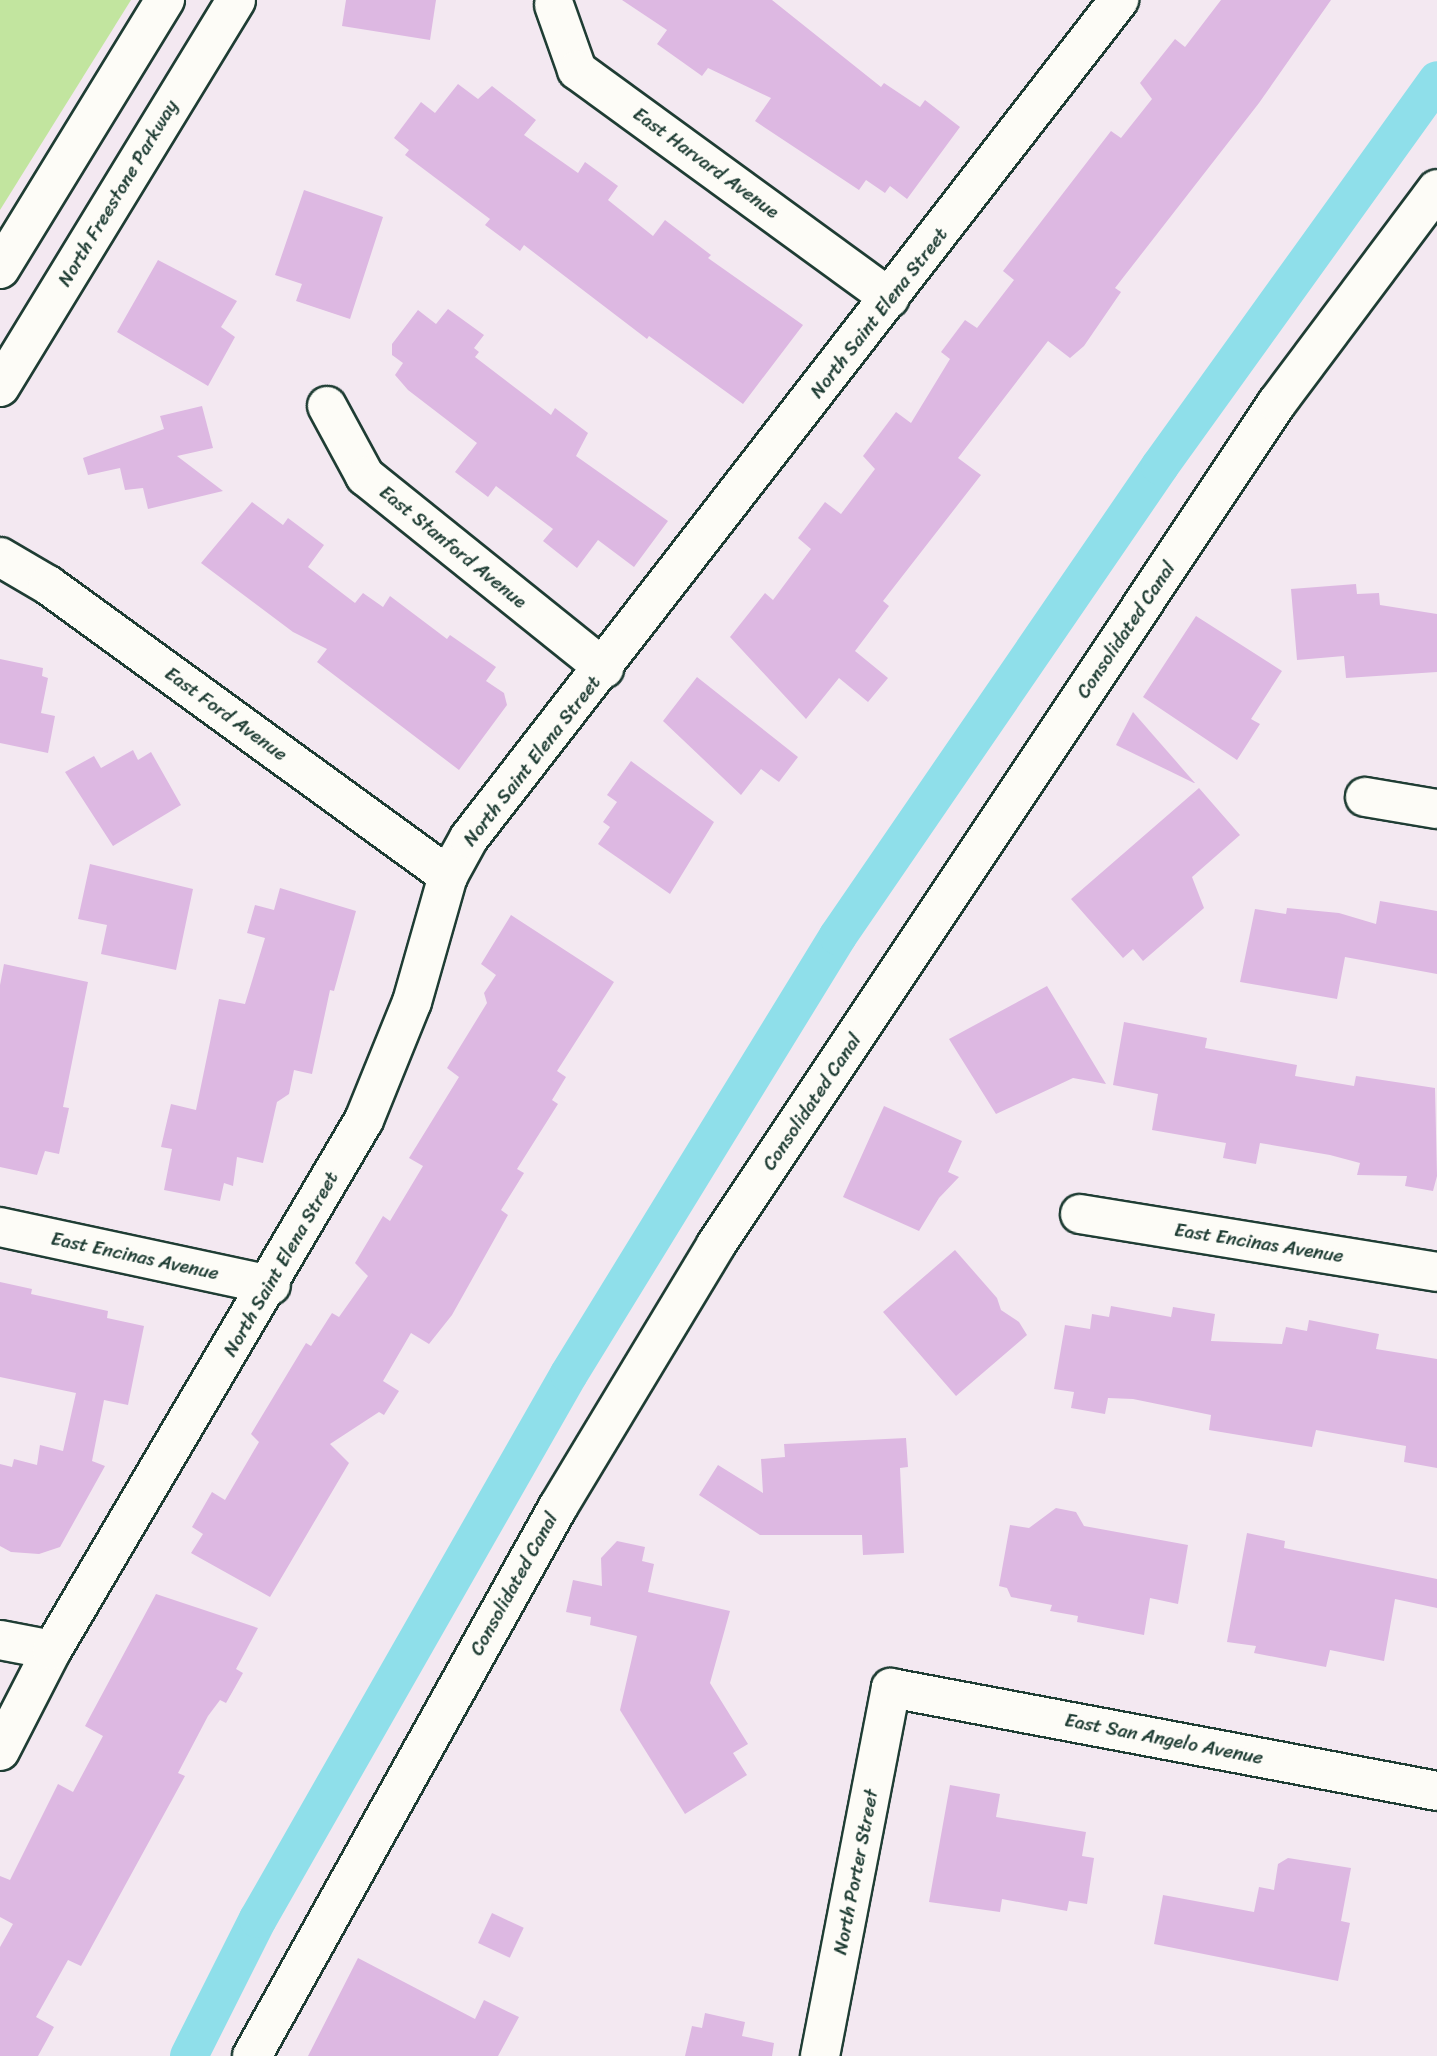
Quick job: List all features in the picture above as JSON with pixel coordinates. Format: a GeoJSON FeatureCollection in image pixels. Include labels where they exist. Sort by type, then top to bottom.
{"type":"FeatureCollection","features":[{"type":"Feature","properties":{"kind":"street"},"geometry":{"type":"LineString","coordinates":[[0,268],[165,0]]}},
{"type":"Feature","properties":{"kind":"street","name":"North Freestone Parkway"},"geometry":{"type":"LineString","coordinates":[[0,387],[236,0]]}},
{"type":"Feature","properties":{"kind":"street","name":"North Saint Elena Street"},"geometry":{"type":"LineString","coordinates":[[0,1751],[52,1650],[271,1285],[364,1120],[412,1002],[448,876],[468,838],[604,668],[1119,0]]}},
{"type":"Feature","properties":{"kind":"street","name":"East Harvard Avenue"},"geometry":{"type":"LineString","coordinates":[[554,5],[577,70],[890,298]]}},
{"type":"Feature","properties":{"kind":"street","name":"Consolidated Canal"},"geometry":{"type":"LineString","coordinates":[[252,2056],[558,1507],[716,1245],[1277,404],[1437,189]]}},
{"type":"Feature","properties":{"kind":"street","name":"East Stanford Avenue"},"geometry":{"type":"LineString","coordinates":[[327,406],[365,476],[604,668]]}},
{"type":"Feature","properties":{"kind":"street","name":"East Ford Avenue"},"geometry":{"type":"LineString","coordinates":[[0,557],[48,585],[448,876]]}},
{"type":"Feature","properties":{"kind":"street"},"geometry":{"type":"LineString","coordinates":[[1365,797],[1437,809]]}},
{"type":"Feature","properties":{"kind":"street","name":"East Encinas Avenue"},"geometry":{"type":"LineString","coordinates":[[1080,1214],[1437,1272]]}},
{"type":"Feature","properties":{"kind":"street","name":"East Encinas Avenue"},"geometry":{"type":"LineString","coordinates":[[0,1227],[271,1285]]}},
{"type":"Feature","properties":{"kind":"street"},"geometry":{"type":"LineString","coordinates":[[0,1640],[52,1650]]}},
{"type":"Feature","properties":{"kind":"street","name":"East San Angelo Avenue"},"geometry":{"type":"LineString","coordinates":[[891,1688],[1437,1791]]}},
{"type":"Feature","properties":{"kind":"street","name":"North Porter Street"},"geometry":{"type":"LineString","coordinates":[[820,2056],[891,1688]]}},
{"type":"Feature","properties":{"kind":"green space"},"geometry":{"type":"Polygon","coordinates":[[[0,0],[131,0],[0,210],[0,0]]]}},
{"type":"Feature","properties":{"kind":"building"},"geometry":{"type":"Polygon","coordinates":[[[346,0],[436,0],[430,40],[342,26],[346,0]]]}},
{"type":"Feature","properties":{"kind":"building"},"geometry":{"type":"Polygon","coordinates":[[[622,0],[772,0],[881,87],[884,83],[920,107],[925,100],[960,127],[907,199],[890,186],[885,193],[866,180],[859,190],[755,121],[771,98],[708,68],[702,76],[657,44],[667,30],[622,0]]]}},
{"type":"Feature","properties":{"kind":"building"},"geometry":{"type":"Polygon","coordinates":[[[1221,0],[1331,0],[1259,103],[1115,288],[1121,292],[1084,346],[1070,358],[1048,341],[958,458],[981,475],[883,601],[889,606],[855,651],[888,678],[868,702],[839,678],[806,719],[730,637],[765,593],[773,600],[811,549],[798,538],[825,502],[841,514],[875,469],[863,456],[896,412],[911,423],[950,359],[941,352],[965,320],[977,328],[1014,280],[1003,271],[1111,131],[1121,138],[1152,99],[1140,83],[1175,39],[1185,47],[1221,0]]]}},
{"type":"Feature","properties":{"kind":"building"},"geometry":{"type":"Polygon","coordinates":[[[458,84],[478,99],[492,86],[536,120],[524,135],[578,173],[585,162],[618,186],[608,200],[653,236],[665,220],[711,255],[708,258],[803,325],[743,404],[649,336],[647,339],[524,245],[520,251],[485,225],[490,219],[405,155],[409,150],[394,138],[421,102],[435,113],[458,84]]]}},
{"type":"Feature","properties":{"kind":"building"},"geometry":{"type":"Polygon","coordinates":[[[304,190],[383,217],[350,319],[296,301],[302,284],[275,275],[304,190]]]}},
{"type":"Feature","properties":{"kind":"building"},"geometry":{"type":"Polygon","coordinates":[[[158,260],[237,301],[221,327],[235,337],[208,386],[117,332],[158,260]]]}},
{"type":"Feature","properties":{"kind":"building"},"geometry":{"type":"Polygon","coordinates":[[[448,309],[484,335],[474,348],[479,352],[475,357],[551,415],[555,408],[588,433],[576,456],[668,521],[634,567],[598,540],[577,568],[543,541],[553,529],[496,486],[488,497],[455,472],[477,443],[408,390],[395,375],[403,363],[392,355],[392,344],[418,310],[436,324],[448,309]]]}},
{"type":"Feature","properties":{"kind":"building"},"geometry":{"type":"Polygon","coordinates":[[[202,406],[213,448],[177,456],[223,491],[148,509],[143,488],[125,490],[120,468],[88,475],[83,458],[164,429],[160,416],[202,406]]]}},
{"type":"Feature","properties":{"kind":"building"},"geometry":{"type":"Polygon","coordinates":[[[252,502],[283,525],[288,518],[324,545],[308,567],[355,603],[363,593],[383,607],[390,596],[447,639],[450,635],[496,667],[486,681],[504,693],[507,705],[459,770],[317,662],[327,649],[293,632],[201,563],[252,502]]]}},
{"type":"Feature","properties":{"kind":"building"},"geometry":{"type":"Polygon","coordinates":[[[1356,584],[1357,594],[1379,593],[1380,605],[1437,614],[1437,672],[1346,678],[1344,656],[1297,660],[1291,589],[1356,584]]]}},
{"type":"Feature","properties":{"kind":"building"},"geometry":{"type":"Polygon","coordinates":[[[1196,616],[1282,671],[1251,719],[1260,724],[1237,760],[1143,697],[1196,616]]]}},
{"type":"Feature","properties":{"kind":"building"},"geometry":{"type":"Polygon","coordinates":[[[0,659],[43,668],[42,676],[48,678],[41,713],[55,716],[48,753],[0,743],[0,659]]]}},
{"type":"Feature","properties":{"kind":"building"},"geometry":{"type":"Polygon","coordinates":[[[697,677],[798,757],[779,782],[761,769],[741,795],[663,721],[697,677]]]}},
{"type":"Feature","properties":{"kind":"building"},"geometry":{"type":"Polygon","coordinates":[[[1133,712],[1195,783],[1116,745],[1133,712]]]}},
{"type":"Feature","properties":{"kind":"building"},"geometry":{"type":"Polygon","coordinates":[[[133,750],[138,760],[151,752],[181,805],[113,846],[65,772],[94,756],[101,768],[133,750]]]}},
{"type":"Feature","properties":{"kind":"building"},"geometry":{"type":"Polygon","coordinates":[[[631,761],[714,822],[670,894],[598,844],[610,827],[603,822],[617,802],[607,795],[631,761]]]}},
{"type":"Feature","properties":{"kind":"building"},"geometry":{"type":"Polygon","coordinates":[[[1199,788],[1240,835],[1192,877],[1204,908],[1143,961],[1133,949],[1123,958],[1071,899],[1199,788]]]}},
{"type":"Feature","properties":{"kind":"building"},"geometry":{"type":"Polygon","coordinates":[[[90,864],[193,889],[176,970],[101,954],[107,925],[78,919],[90,864]]]}},
{"type":"Feature","properties":{"kind":"building"},"geometry":{"type":"Polygon","coordinates":[[[280,888],[356,911],[334,991],[330,990],[312,1074],[294,1070],[289,1094],[277,1102],[263,1163],[237,1157],[233,1186],[224,1183],[220,1201],[164,1190],[172,1149],[161,1147],[171,1104],[196,1110],[219,999],[245,1004],[265,938],[247,933],[255,905],[274,910],[280,888]]]}},
{"type":"Feature","properties":{"kind":"building"},"geometry":{"type":"Polygon","coordinates":[[[1380,901],[1437,911],[1437,974],[1345,957],[1337,999],[1240,982],[1255,909],[1286,914],[1287,908],[1339,913],[1376,924],[1380,901]]]}},
{"type":"Feature","properties":{"kind":"building"},"geometry":{"type":"Polygon","coordinates":[[[511,915],[614,982],[557,1071],[566,1077],[552,1100],[558,1104],[517,1169],[524,1173],[501,1210],[508,1215],[452,1315],[429,1344],[411,1333],[383,1381],[399,1391],[384,1415],[379,1412],[330,1444],[349,1463],[270,1597],[191,1553],[203,1534],[192,1527],[212,1492],[225,1500],[259,1442],[251,1434],[306,1343],[311,1346],[332,1313],[339,1317],[368,1276],[355,1263],[383,1216],[390,1221],[423,1166],[409,1158],[459,1077],[447,1068],[487,1003],[484,993],[496,975],[481,964],[511,915]]]}},
{"type":"Feature","properties":{"kind":"building"},"geometry":{"type":"Polygon","coordinates":[[[4,964],[88,982],[63,1107],[69,1108],[59,1154],[45,1151],[37,1175],[0,1167],[0,985],[4,964]]]}},
{"type":"Feature","properties":{"kind":"building"},"geometry":{"type":"Polygon","coordinates":[[[1047,986],[1106,1084],[1073,1078],[996,1114],[949,1039],[1047,986]]]}},
{"type":"Feature","properties":{"kind":"building"},"geometry":{"type":"Polygon","coordinates":[[[1124,1022],[1207,1038],[1205,1048],[1297,1065],[1295,1076],[1354,1086],[1356,1076],[1435,1088],[1437,1176],[1433,1191],[1405,1186],[1407,1176],[1357,1175],[1360,1163],[1330,1155],[1260,1143],[1256,1164],[1223,1158],[1226,1143],[1152,1130],[1158,1094],[1113,1085],[1124,1022]]]}},
{"type":"Feature","properties":{"kind":"building"},"geometry":{"type":"Polygon","coordinates":[[[884,1106],[962,1141],[948,1172],[959,1177],[939,1198],[919,1231],[843,1197],[884,1106]]]}},
{"type":"Feature","properties":{"kind":"building"},"geometry":{"type":"Polygon","coordinates":[[[955,1250],[997,1298],[1001,1310],[1019,1322],[1027,1335],[956,1396],[883,1312],[955,1250]]]}},
{"type":"Feature","properties":{"kind":"building"},"geometry":{"type":"Polygon","coordinates":[[[0,1282],[32,1289],[31,1294],[108,1311],[107,1318],[144,1326],[128,1405],[104,1400],[92,1461],[105,1466],[60,1547],[39,1554],[11,1552],[0,1546],[0,1464],[12,1467],[14,1459],[37,1465],[40,1445],[63,1451],[76,1393],[0,1377],[0,1282]]]}},
{"type":"Feature","properties":{"kind":"building"},"geometry":{"type":"Polygon","coordinates":[[[1111,1306],[1171,1317],[1173,1307],[1215,1314],[1211,1341],[1282,1344],[1286,1327],[1307,1331],[1309,1320],[1379,1334],[1376,1349],[1437,1359],[1437,1468],[1404,1462],[1406,1446],[1316,1430],[1312,1447],[1209,1430],[1211,1415],[1133,1399],[1108,1398],[1105,1414],[1071,1408],[1074,1392],[1054,1389],[1065,1325],[1090,1329],[1092,1314],[1109,1317],[1111,1306]]]}},
{"type":"Feature","properties":{"kind":"building"},"geometry":{"type":"Polygon","coordinates":[[[906,1438],[908,1467],[900,1468],[904,1553],[863,1555],[862,1535],[760,1535],[699,1495],[718,1465],[763,1493],[761,1459],[785,1457],[784,1444],[906,1438]]]}},
{"type":"Feature","properties":{"kind":"building"},"geometry":{"type":"Polygon","coordinates":[[[1056,1508],[1076,1512],[1084,1526],[1188,1545],[1178,1604],[1150,1598],[1144,1635],[1077,1622],[1078,1616],[1050,1611],[1052,1605],[1011,1597],[1007,1588],[999,1586],[1010,1525],[1029,1528],[1056,1508]]]}},
{"type":"Feature","properties":{"kind":"building"},"geometry":{"type":"Polygon","coordinates":[[[1247,1533],[1285,1541],[1284,1548],[1437,1579],[1437,1608],[1395,1599],[1384,1661],[1330,1650],[1326,1667],[1254,1653],[1256,1646],[1227,1642],[1247,1533]]]}},
{"type":"Feature","properties":{"kind":"building"},"geometry":{"type":"Polygon","coordinates":[[[617,1541],[645,1547],[642,1561],[654,1564],[648,1592],[730,1611],[710,1683],[748,1744],[733,1753],[747,1775],[685,1814],[620,1710],[637,1636],[590,1625],[591,1617],[566,1612],[573,1580],[602,1586],[601,1558],[617,1541]]]}},
{"type":"Feature","properties":{"kind":"building"},"geometry":{"type":"Polygon","coordinates":[[[156,1594],[258,1628],[236,1669],[243,1673],[226,1703],[220,1700],[208,1716],[178,1773],[185,1776],[81,1966],[68,1960],[36,2017],[54,2027],[38,2056],[0,2056],[0,1947],[13,1924],[0,1917],[0,1876],[10,1880],[58,1784],[73,1792],[103,1736],[85,1726],[156,1594]]]}},
{"type":"Feature","properties":{"kind":"building"},"geometry":{"type":"Polygon","coordinates":[[[950,1785],[1000,1794],[996,1817],[1086,1832],[1082,1856],[1094,1858],[1087,1904],[1069,1901],[1067,1911],[1002,1899],[1000,1912],[929,1902],[950,1785]]]}},
{"type":"Feature","properties":{"kind":"building"},"geometry":{"type":"Polygon","coordinates":[[[1288,1858],[1351,1868],[1341,1921],[1350,1923],[1338,1981],[1154,1944],[1163,1895],[1254,1912],[1259,1887],[1274,1890],[1278,1864],[1288,1858]]]}},
{"type":"Feature","properties":{"kind":"building"},"geometry":{"type":"Polygon","coordinates":[[[492,1913],[524,1928],[510,1958],[478,1943],[492,1913]]]}},
{"type":"Feature","properties":{"kind":"building"},"geometry":{"type":"Polygon","coordinates":[[[358,1958],[475,2019],[484,2000],[519,2017],[498,2056],[308,2056],[358,1958]]]}},
{"type":"Feature","properties":{"kind":"building"},"geometry":{"type":"Polygon","coordinates":[[[705,2013],[745,2022],[742,2036],[774,2043],[772,2056],[685,2056],[692,2026],[702,2028],[705,2013]]]}},
{"type":"Feature","properties":{"kind":"waterway"},"geometry":{"type":"LineString","coordinates":[[189,2056],[258,1919],[569,1374],[838,936],[1160,466],[1437,80]]}}]}
